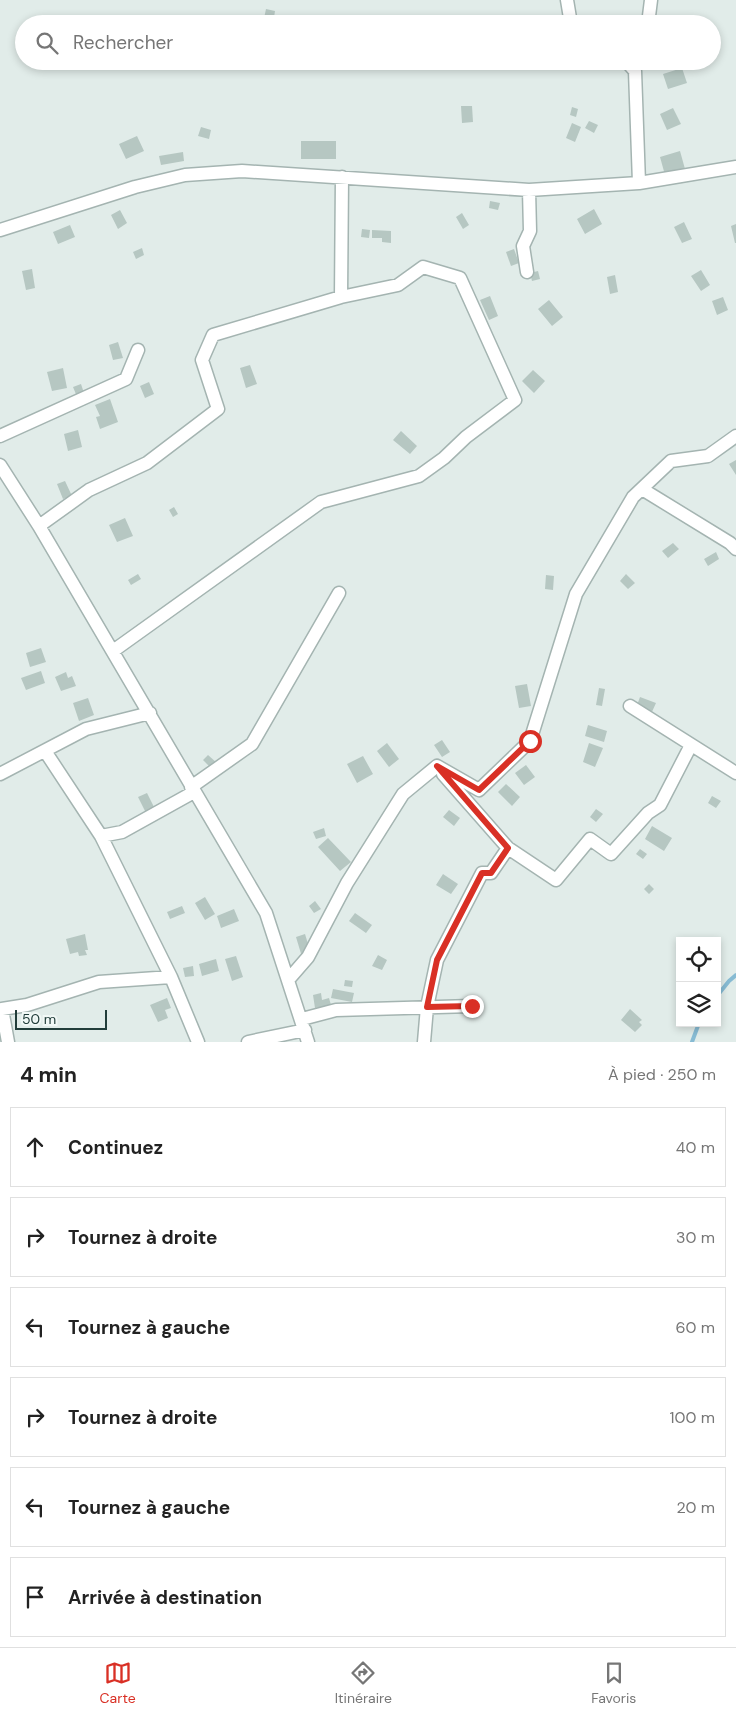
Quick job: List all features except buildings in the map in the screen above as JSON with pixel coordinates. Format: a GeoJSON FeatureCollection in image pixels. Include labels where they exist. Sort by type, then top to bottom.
{"type":"FeatureCollection","features":[{"type":"Feature","properties":{"kind":"street"},"geometry":{"type":"LineString","coordinates":[[567,0],[569,15]]}},
{"type":"Feature","properties":{"kind":"street"},"geometry":{"type":"LineString","coordinates":[[649,15],[651,0]]}},
{"type":"Feature","properties":{"kind":"street"},"geometry":{"type":"LineString","coordinates":[[639,70],[639,183]]}},
{"type":"Feature","properties":{"kind":"street"},"geometry":{"type":"LineString","coordinates":[[0,230],[135,187],[185,175],[242,171],[529,190],[639,183],[736,167]]}},
{"type":"Feature","properties":{"kind":"street"},"geometry":{"type":"LineString","coordinates":[[341,297],[342,177]]}},
{"type":"Feature","properties":{"kind":"street"},"geometry":{"type":"LineString","coordinates":[[527,272],[524,246],[530,231],[529,190]]}},
{"type":"Feature","properties":{"kind":"street"},"geometry":{"type":"LineString","coordinates":[[40,526],[89,490],[147,463],[218,408],[202,360],[213,335],[341,297],[398,286],[422,267],[460,278],[515,400],[419,476],[321,502],[113,651]]}},
{"type":"Feature","properties":{"kind":"street"},"geometry":{"type":"LineString","coordinates":[[0,436],[126,379],[138,350]]}},
{"type":"Feature","properties":{"kind":"street"},"geometry":{"type":"LineString","coordinates":[[437,766],[479,790],[530,741],[576,594],[633,498],[671,461],[708,456],[736,436]]}},
{"type":"Feature","properties":{"kind":"street"},"geometry":{"type":"LineString","coordinates":[[0,465],[40,526],[266,913],[305,1030]]}},
{"type":"Feature","properties":{"kind":"street"},"geometry":{"type":"LineString","coordinates":[[642,489],[736,549]]}},
{"type":"Feature","properties":{"kind":"street"},"geometry":{"type":"LineString","coordinates":[[102,836],[122,832],[193,790],[252,744],[339,592]]}},
{"type":"Feature","properties":{"kind":"street"},"geometry":{"type":"LineString","coordinates":[[630,706],[736,774]]}},
{"type":"Feature","properties":{"kind":"street"},"geometry":{"type":"LineString","coordinates":[[0,774],[86,729],[150,713]]}},
{"type":"Feature","properties":{"kind":"street"},"geometry":{"type":"LineString","coordinates":[[437,766],[508,848],[556,880],[590,839],[610,854],[648,813],[660,805],[691,746]]}},
{"type":"Feature","properties":{"kind":"street"},"geometry":{"type":"LineString","coordinates":[[45,751],[102,836],[171,977],[198,1042]]}},
{"type":"Feature","properties":{"kind":"street"},"geometry":{"type":"LineString","coordinates":[[288,980],[308,957],[346,883],[403,794],[437,766]]}},
{"type":"Feature","properties":{"kind":"street"},"geometry":{"type":"LineString","coordinates":[[424,1042],[427,1007],[437,960],[482,873],[491,873],[508,848]]}},
{"type":"Feature","properties":{"kind":"street"},"geometry":{"type":"LineString","coordinates":[[8,1042],[1,1008],[27,1005],[99,982],[171,977]]}},
{"type":"Feature","properties":{"kind":"street"},"geometry":{"type":"LineString","coordinates":[[248,1042],[305,1030],[336,1010],[472,1006]]}},
{"type":"Feature","properties":{"kind":"waterway"},"geometry":{"type":"LineString","coordinates":[[721,991],[736,975]]}},
{"type":"Feature","properties":{"kind":"waterway"},"geometry":{"type":"LineString","coordinates":[[692,1042],[698,1027]]}},
{"type":"Feature","properties":{"kind":"route"},"geometry":{"type":"LineString","coordinates":[[472,1006],[427,1007],[437,960],[482,873],[491,873],[508,848],[437,766],[479,790],[530,741]]}}]}
